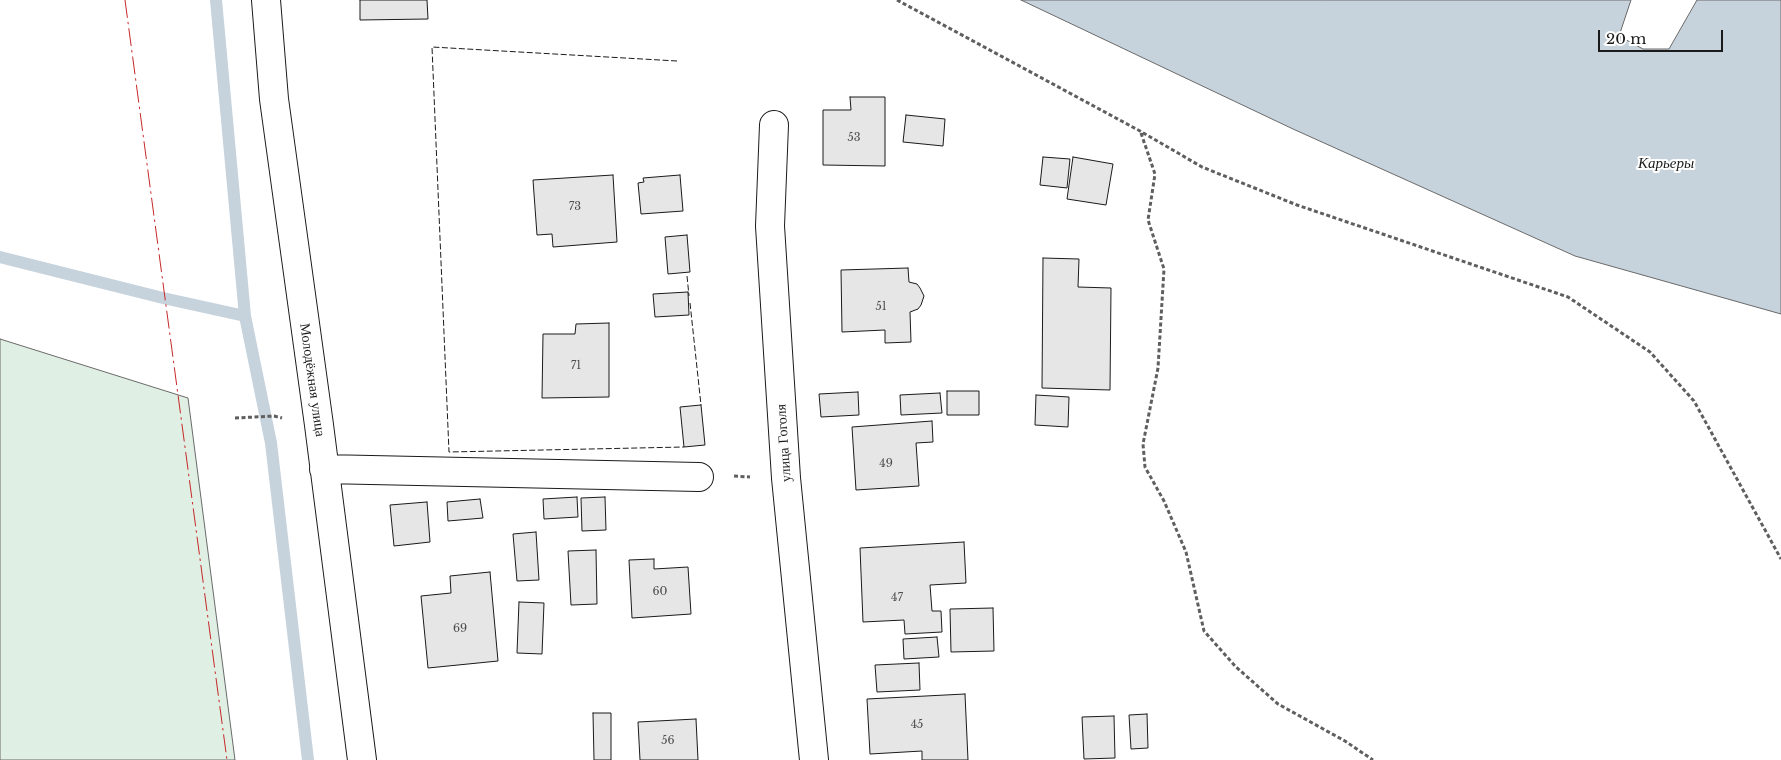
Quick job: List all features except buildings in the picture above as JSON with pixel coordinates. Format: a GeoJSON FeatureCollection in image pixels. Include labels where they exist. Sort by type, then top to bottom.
{"type":"FeatureCollection","features":[{"type":"Feature","properties":{"kind":"street","name":"Молодёжная улица"},"geometry":{"type":"LineString","coordinates":[[266,0],[274,99],[362,760]]}},
{"type":"Feature","properties":{"kind":"street","name":"улица Гоголя"},"geometry":{"type":"LineString","coordinates":[[774,126],[770,226],[785,468],[814,760]]}},
{"type":"Feature","properties":{"kind":"street"},"geometry":{"type":"LineString","coordinates":[[324,469],[699,477]]}},
{"type":"Feature","properties":{"kind":"path"},"geometry":{"type":"LineString","coordinates":[[897,0],[1140,131],[1202,167],[1296,205],[1568,297],[1650,352],[1694,402],[1781,559]]}},
{"type":"Feature","properties":{"kind":"path"},"geometry":{"type":"LineString","coordinates":[[1140,131],[1155,174],[1148,220],[1164,269],[1158,368],[1143,444],[1145,468],[1164,501],[1186,552],[1204,631],[1236,668],[1278,704],[1345,741],[1373,760]]}},
{"type":"Feature","properties":{"kind":"path"},"geometry":{"type":"LineString","coordinates":[[235,418],[274,416]]}},
{"type":"Feature","properties":{"kind":"green space"},"geometry":{"type":"Polygon","coordinates":[[[0,339],[188,398],[235,760],[0,760],[0,339]]]}},
{"type":"Feature","properties":{"kind":"water","name":"Карьеры"},"geometry":{"type":"Polygon","coordinates":[[[1021,0],[1631,0],[1619,36],[1643,49],[1669,49],[1697,0],[1781,0],[1781,314],[1575,256],[1293,129],[1021,0]]]}},
{"type":"Feature","properties":{"kind":"waterway"},"geometry":{"type":"LineString","coordinates":[[216,0],[245,316],[271,443],[308,760]]}},
{"type":"Feature","properties":{"kind":"waterway"},"geometry":{"type":"LineString","coordinates":[[0,257],[163,298],[245,316]]}},
{"type":"Feature","properties":{"kind":"fence"},"geometry":{"type":"LineString","coordinates":[[677,61],[432,47],[449,452],[684,447]]}},
{"type":"Feature","properties":{"kind":"fence"},"geometry":{"type":"LineString","coordinates":[[687,276],[689,296]]}},
{"type":"Feature","properties":{"kind":"fence"},"geometry":{"type":"LineString","coordinates":[[690,303],[701,405]]}},
{"type":"Feature","properties":{"kind":"power"},"geometry":{"type":"LineString","coordinates":[[125,0],[227,760]]}}]}
